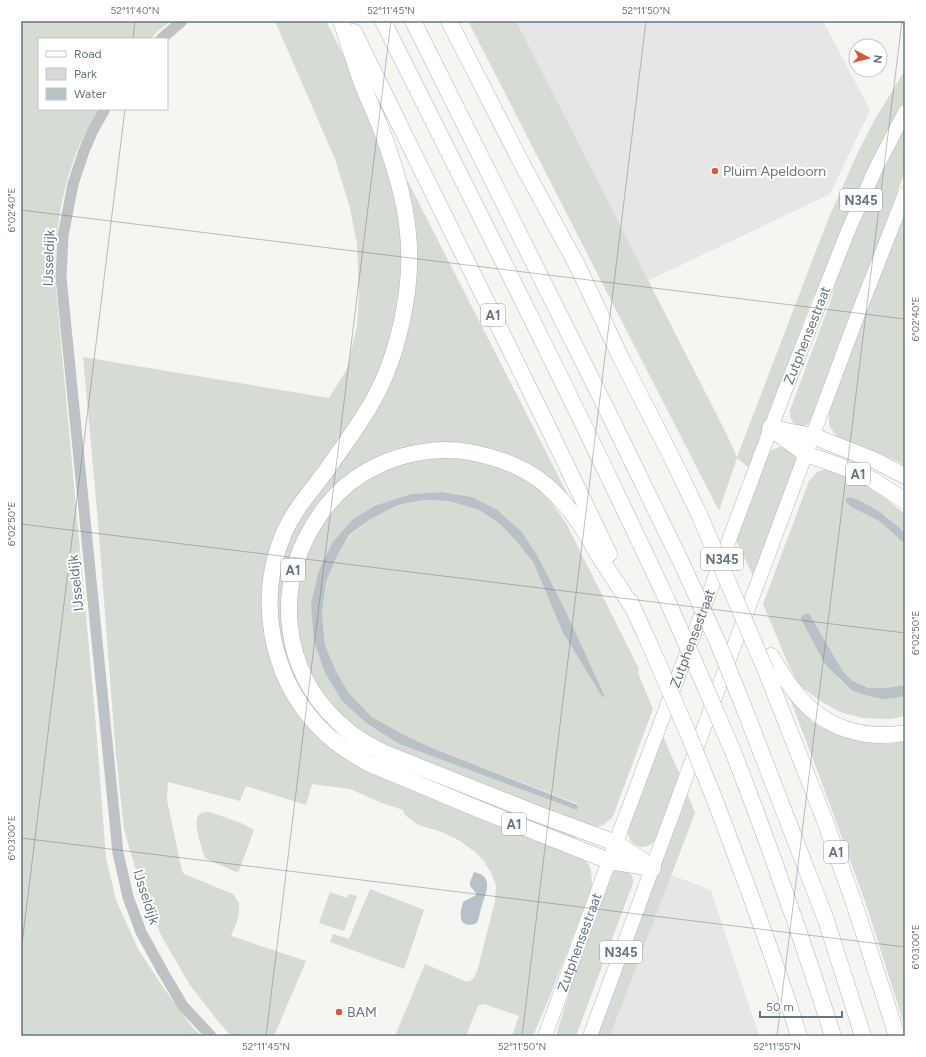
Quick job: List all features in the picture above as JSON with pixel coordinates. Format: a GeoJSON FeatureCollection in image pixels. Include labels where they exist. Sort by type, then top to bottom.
{"type":"FeatureCollection","features":[{"type":"Feature","properties":{"kind":"highway","name":"A1"},"geometry":{"type":"LineString","coordinates":[[341,21],[358,73],[380,126],[399,182],[408,226],[409,255],[407,290],[401,329],[389,366],[376,396],[360,422],[298,508],[284,533],[278,550],[272,580],[270,604],[276,651],[285,678],[296,697],[310,716],[327,734],[358,758],[483,812],[609,861]]}},
{"type":"Feature","properties":{"kind":"highway","name":"A1"},"geometry":{"type":"LineString","coordinates":[[348,21],[548,427],[593,520],[650,645],[716,803],[758,915],[799,1036]]}},
{"type":"Feature","properties":{"kind":"highway","name":"A1"},"geometry":{"type":"LineString","coordinates":[[383,21],[546,347],[625,509],[667,600],[734,754],[754,806],[808,957],[833,1036]]}},
{"type":"Feature","properties":{"kind":"highway","name":"A1"},"geometry":{"type":"LineString","coordinates":[[413,21],[600,395],[681,562],[718,643],[826,920],[863,1036]]}},
{"type":"Feature","properties":{"kind":"highway","name":"A1"},"geometry":{"type":"LineString","coordinates":[[449,21],[522,164],[576,263],[621,358],[699,514],[735,599],[768,663],[856,909],[897,1036]]}},
{"type":"Feature","properties":{"kind":"highway"},"geometry":{"type":"LineString","coordinates":[[770,428],[813,436]]}},
{"type":"Feature","properties":{"kind":"highway"},"geometry":{"type":"LineString","coordinates":[[770,428],[806,454]]}},
{"type":"Feature","properties":{"kind":"highway","name":"A1"},"geometry":{"type":"LineString","coordinates":[[813,436],[876,461],[905,476]]}},
{"type":"Feature","properties":{"kind":"highway","name":"A1"},"geometry":{"type":"LineString","coordinates":[[616,843],[535,813],[394,757],[378,750],[358,738],[327,711],[304,676],[293,645],[288,614],[290,583],[294,566],[307,535],[324,508],[347,485],[371,469],[385,462],[436,450],[451,450],[482,454],[515,466],[545,484],[565,504],[580,524],[634,610]]}},
{"type":"Feature","properties":{"kind":"highway","name":"A1"},"geometry":{"type":"LineString","coordinates":[[806,454],[873,480],[905,502]]}},
{"type":"Feature","properties":{"kind":"highway","name":"A1"},"geometry":{"type":"LineString","coordinates":[[768,663],[786,681],[800,699],[813,711],[829,722],[851,731],[868,734],[885,735],[905,732]]}},
{"type":"Feature","properties":{"kind":"highway"},"geometry":{"type":"LineString","coordinates":[[616,843],[652,868]]}},
{"type":"Feature","properties":{"kind":"highway"},"geometry":{"type":"LineString","coordinates":[[609,861],[652,868]]}},
{"type":"Feature","properties":{"kind":"main road","name":"Zutphensestraat"},"geometry":{"type":"LineString","coordinates":[[545,1036],[770,428],[848,231],[876,168],[905,112]]}},
{"type":"Feature","properties":{"kind":"main road","name":"N345"},"geometry":{"type":"LineString","coordinates":[[590,1036],[858,314],[905,194]]}},
{"type":"Feature","properties":{"kind":"street"},"geometry":{"type":"LineString","coordinates":[[162,38],[182,21]]}},
{"type":"Feature","properties":{"kind":"street","name":"IJsseldijk"},"geometry":{"type":"LineString","coordinates":[[104,110],[93,130],[72,184],[63,236],[61,277],[118,853],[128,897],[141,932],[162,972],[184,1006],[211,1036]]}},
{"type":"Feature","properties":{"kind":"shaded area"},"geometry":{"type":"Polygon","coordinates":[[[501,21],[823,21],[848,68],[848,78],[853,78],[870,110],[830,194],[637,286],[501,21]]]}},
{"type":"Feature","properties":{"kind":"shaded area"},"geometry":{"type":"Polygon","coordinates":[[[671,875],[711,890],[759,1036],[610,1036],[671,875]]]}},
{"type":"Feature","properties":{"kind":"green space"},"geometry":{"type":"Polygon","coordinates":[[[21,21],[171,21],[151,38],[38,38],[38,110],[98,110],[79,146],[65,188],[57,233],[55,278],[95,714],[106,858],[116,900],[138,949],[192,1027],[202,1036],[21,1036],[21,21]]]}},
{"type":"Feature","properties":{"kind":"green space"},"geometry":{"type":"Polygon","coordinates":[[[275,21],[326,21],[568,495],[553,505],[566,523],[639,669],[638,673],[653,709],[613,816],[606,823],[600,826],[583,826],[566,852],[580,858],[588,864],[591,872],[592,887],[533,1036],[512,1036],[519,1016],[484,1004],[479,1005],[477,1008],[466,1036],[395,1036],[425,964],[467,982],[472,980],[477,972],[495,901],[496,885],[484,861],[475,852],[460,841],[442,832],[418,825],[405,815],[403,810],[382,803],[350,789],[312,784],[306,805],[246,786],[240,801],[168,782],[167,800],[182,871],[184,874],[233,894],[239,903],[239,912],[231,936],[306,961],[274,1036],[231,1036],[190,985],[163,939],[142,892],[124,829],[116,756],[97,510],[83,357],[329,398],[347,369],[357,326],[359,294],[357,244],[350,208],[335,159],[275,21]],[[442,492],[411,494],[374,506],[352,520],[332,543],[319,570],[325,673],[342,701],[366,723],[399,744],[577,810],[578,804],[437,750],[404,735],[372,717],[349,693],[336,671],[325,645],[322,613],[326,582],[336,558],[349,536],[369,520],[398,505],[424,500],[449,501],[479,510],[500,524],[533,562],[563,633],[603,697],[537,555],[472,497],[442,492]]]}},
{"type":"Feature","properties":{"kind":"green space"},"geometry":{"type":"Polygon","coordinates":[[[468,21],[516,21],[737,457],[827,222],[857,154],[875,119],[905,70],[905,105],[810,304],[749,468],[737,458],[719,511],[468,21]]]}},
{"type":"Feature","properties":{"kind":"green space"},"geometry":{"type":"Polygon","coordinates":[[[905,119],[905,171],[812,420],[804,426],[797,425],[791,420],[790,410],[830,303],[846,247],[905,119]]]}},
{"type":"Feature","properties":{"kind":"green space"},"geometry":{"type":"Polygon","coordinates":[[[905,206],[905,467],[899,462],[837,436],[829,425],[829,412],[905,206]]]}},
{"type":"Feature","properties":{"kind":"green space"},"geometry":{"type":"Polygon","coordinates":[[[779,447],[789,449],[796,462],[754,578],[736,540],[768,453],[779,447]]]}},
{"type":"Feature","properties":{"kind":"green space"},"geometry":{"type":"Polygon","coordinates":[[[826,469],[846,473],[882,496],[905,514],[905,533],[886,516],[846,499],[846,502],[851,507],[879,521],[905,544],[905,685],[886,688],[868,688],[851,680],[842,670],[810,615],[838,678],[851,690],[861,694],[895,698],[905,696],[905,716],[891,719],[862,718],[840,712],[819,700],[799,685],[789,666],[763,604],[809,481],[817,472],[826,469]]]}},
{"type":"Feature","properties":{"kind":"green space"},"geometry":{"type":"Polygon","coordinates":[[[789,696],[812,722],[830,732],[862,742],[888,744],[905,740],[905,1027],[866,904],[789,696]]]}},
{"type":"Feature","properties":{"kind":"green space"},"geometry":{"type":"Polygon","coordinates":[[[662,734],[680,775],[656,839],[647,846],[642,847],[631,841],[628,830],[662,734]]]}},
{"type":"Feature","properties":{"kind":"green space"},"geometry":{"type":"Polygon","coordinates":[[[687,793],[695,813],[610,1036],[597,1036],[687,793]]]}},
{"type":"Feature","properties":{"kind":"green space"},"geometry":{"type":"Polygon","coordinates":[[[210,812],[241,823],[254,830],[238,873],[205,858],[198,837],[197,820],[198,816],[201,814],[210,812]]]}},
{"type":"Feature","properties":{"kind":"green space"},"geometry":{"type":"Polygon","coordinates":[[[619,869],[631,875],[633,883],[576,1036],[556,1036],[573,980],[611,877],[613,872],[619,869]]]}},
{"type":"Feature","properties":{"kind":"green space"},"geometry":{"type":"Polygon","coordinates":[[[370,889],[424,910],[404,969],[330,942],[333,934],[349,939],[370,889]]]}},
{"type":"Feature","properties":{"kind":"green space"},"geometry":{"type":"Polygon","coordinates":[[[330,892],[347,898],[349,894],[357,896],[344,931],[319,923],[330,892]]]}},
{"type":"Feature","properties":{"kind":"water"},"geometry":{"type":"Polygon","coordinates":[[[442,492],[472,497],[497,510],[521,531],[537,555],[566,612],[604,695],[603,698],[563,633],[533,562],[500,524],[479,510],[449,501],[424,500],[398,505],[369,520],[349,535],[336,558],[326,582],[322,613],[325,645],[336,671],[349,693],[372,717],[404,735],[437,750],[578,805],[577,810],[399,744],[366,723],[342,701],[325,673],[314,641],[311,604],[319,570],[332,543],[352,520],[374,506],[411,494],[442,492]]]}},
{"type":"Feature","properties":{"kind":"water"},"geometry":{"type":"Polygon","coordinates":[[[850,497],[879,512],[893,522],[905,533],[905,544],[879,521],[851,507],[846,502],[846,499],[850,497]]]}},
{"type":"Feature","properties":{"kind":"water"},"geometry":{"type":"Polygon","coordinates":[[[807,613],[810,615],[842,670],[851,680],[868,688],[886,688],[905,685],[905,696],[882,699],[851,690],[825,664],[801,619],[802,616],[807,613]]]}},
{"type":"Feature","properties":{"kind":"water"},"geometry":{"type":"Polygon","coordinates":[[[474,872],[484,877],[487,888],[477,923],[469,925],[464,924],[461,920],[461,913],[463,902],[476,895],[470,886],[474,872]]]}},
{"type":"Feature","properties":{"kind":"place","name":"Pluim Apeldoorn"},"geometry":{"type":"Point","coordinates":[715,171]}},
{"type":"Feature","properties":{"kind":"place","name":"BAM"},"geometry":{"type":"Point","coordinates":[339,1012]}}]}
